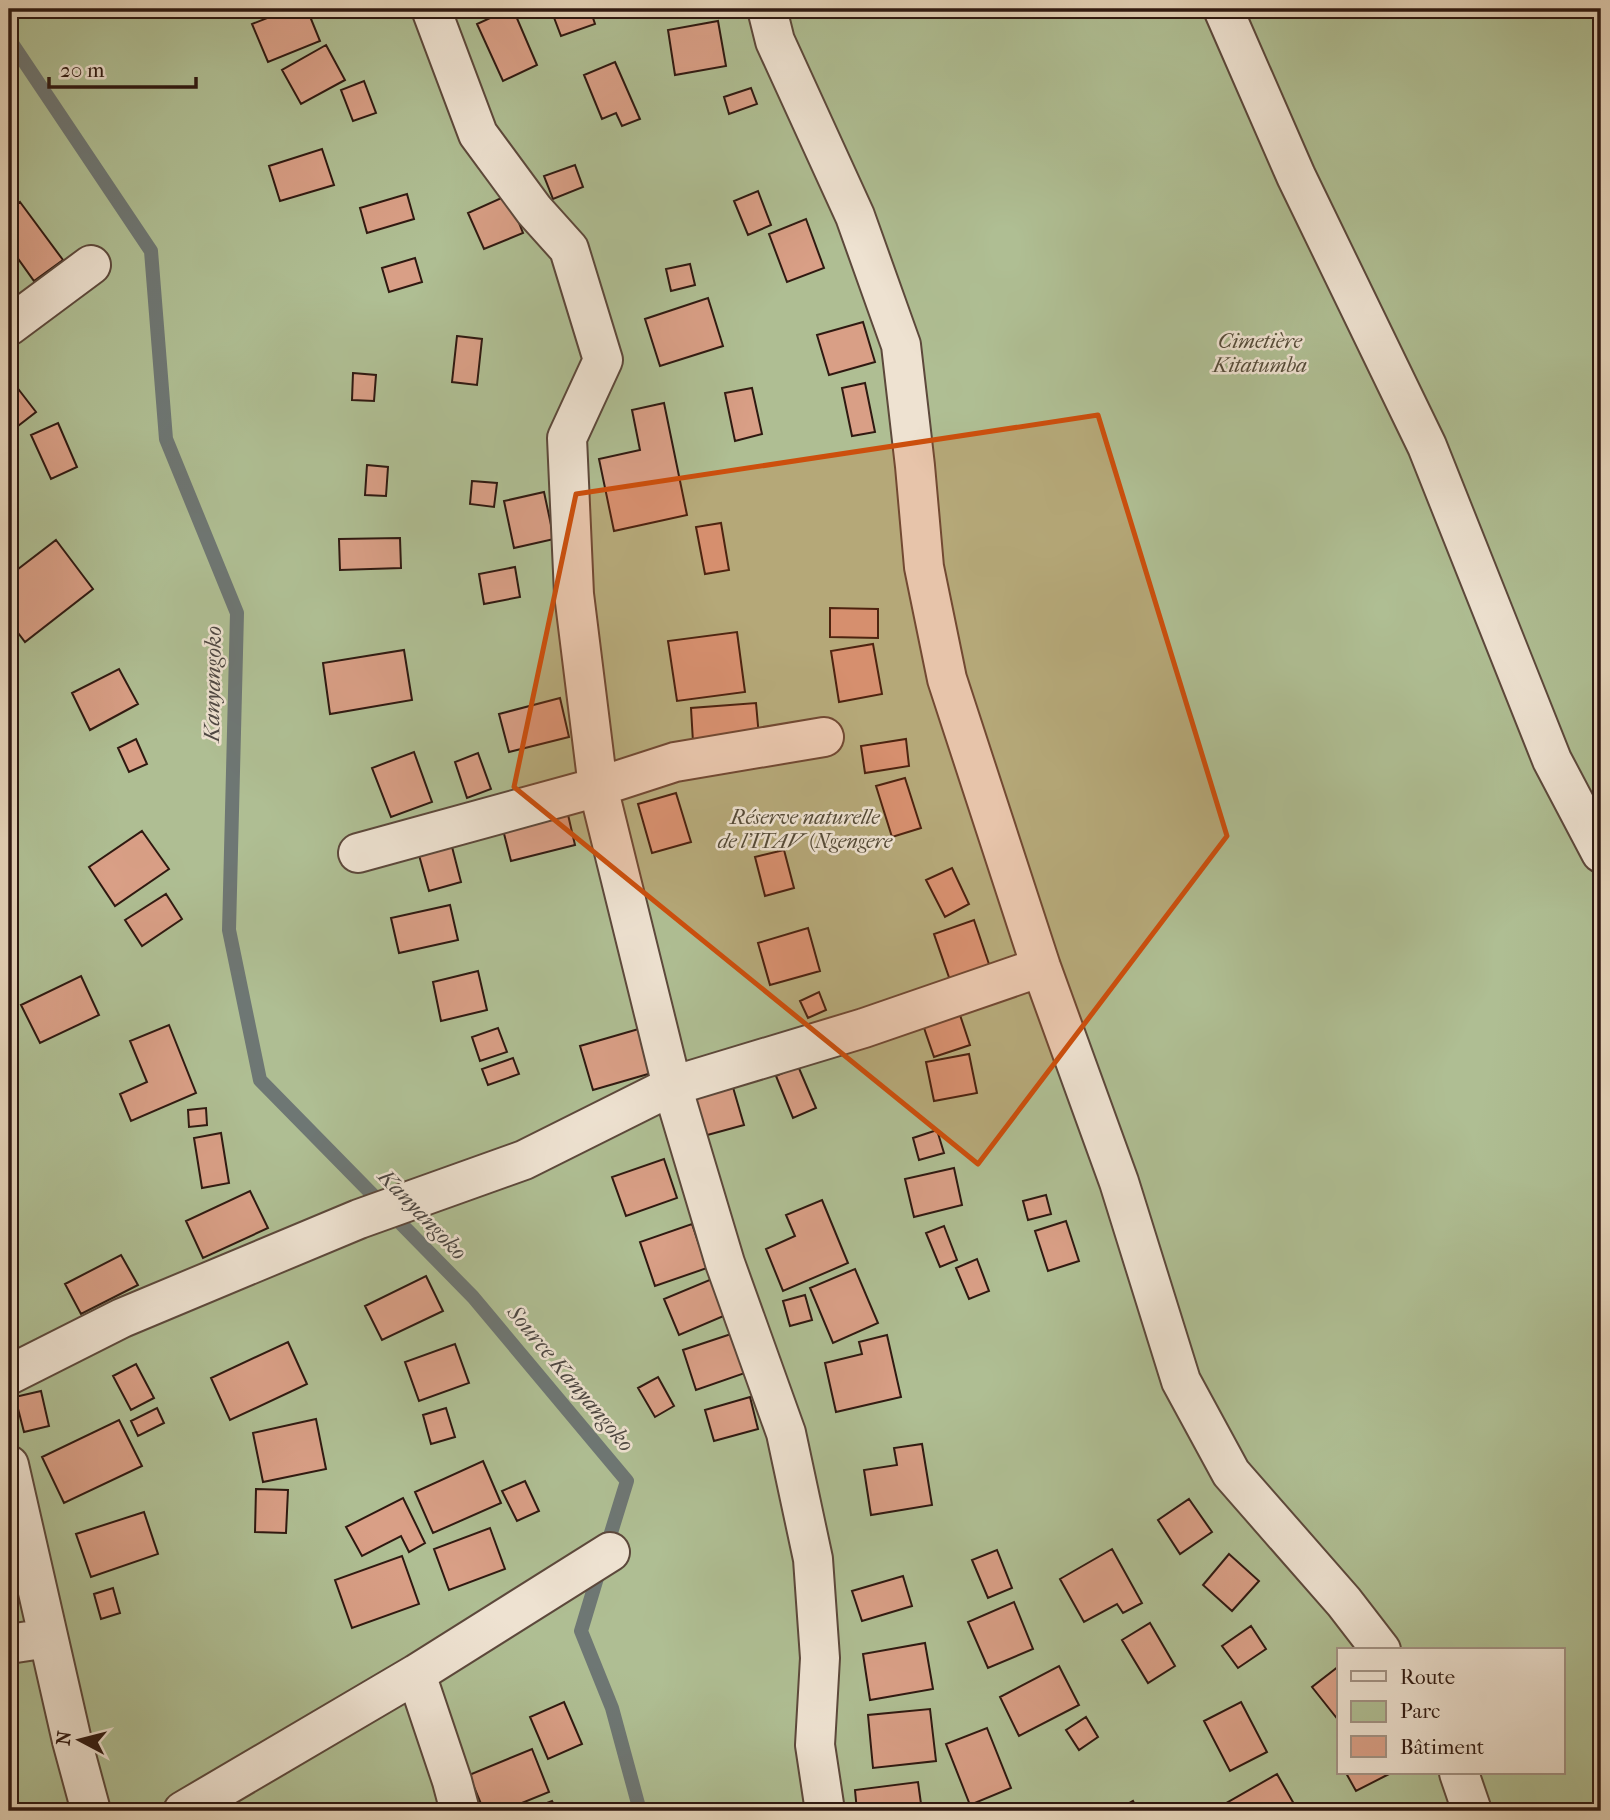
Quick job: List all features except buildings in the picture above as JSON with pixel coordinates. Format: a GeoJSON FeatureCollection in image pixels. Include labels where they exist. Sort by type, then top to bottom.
{"type":"FeatureCollection","features":[{"type":"Feature","properties":{"kind":"street"},"geometry":{"type":"LineString","coordinates":[[431,9],[478,134],[534,210],[569,249],[603,360],[567,438],[574,594],[598,787],[672,1086],[725,1263],[786,1433],[813,1559],[820,1658],[815,1745],[825,1811]]}},
{"type":"Feature","properties":{"kind":"street"},"geometry":{"type":"LineString","coordinates":[[768,9],[775,41],[856,216],[901,345],[924,567],[947,679],[1041,967],[1119,1182],[1181,1381],[1231,1473],[1344,1602],[1379,1648]]}},
{"type":"Feature","properties":{"kind":"street"},"geometry":{"type":"LineString","coordinates":[[1223,9],[1296,176],[1427,446],[1552,760],[1601,853]]}},
{"type":"Feature","properties":{"kind":"street"},"geometry":{"type":"LineString","coordinates":[[9,326],[91,265]]}},
{"type":"Feature","properties":{"kind":"street"},"geometry":{"type":"LineString","coordinates":[[358,853],[598,787],[675,762],[824,737]]}},
{"type":"Feature","properties":{"kind":"street"},"geometry":{"type":"LineString","coordinates":[[9,1375],[122,1318],[346,1224],[524,1160],[672,1086],[864,1028],[1041,967]]}},
{"type":"Feature","properties":{"kind":"street"},"geometry":{"type":"LineString","coordinates":[[9,1465],[72,1741],[91,1811]]}},
{"type":"Feature","properties":{"kind":"street"},"geometry":{"type":"LineString","coordinates":[[183,1811],[416,1674],[610,1552]]}},
{"type":"Feature","properties":{"kind":"street"},"geometry":{"type":"LineString","coordinates":[[9,1644],[48,1638]]}},
{"type":"Feature","properties":{"kind":"street"},"geometry":{"type":"LineString","coordinates":[[416,1674],[460,1811]]}},
{"type":"Feature","properties":{"kind":"street"},"geometry":{"type":"LineString","coordinates":[[1459,1774],[1472,1811]]}},
{"type":"Feature","properties":{"kind":"highlighted area"},"geometry":{"type":"Polygon","coordinates":[[[1098,415],[1227,836],[978,1164],[514,787],[576,494],[1098,415]]]}},
{"type":"Feature","properties":{"kind":"green space","name":"Réserve naturelle de l'ITAV (Ngengere"},"geometry":{"type":"Polygon","coordinates":[[[9,9],[1601,9],[1601,1811],[9,1811],[9,9]]]}},
{"type":"Feature","properties":{"kind":"waterway","name":"Kanyangoko"},"geometry":{"type":"LineString","coordinates":[[9,39],[151,251],[166,439],[237,613],[229,930],[260,1080],[473,1297],[627,1481],[606,1549]]}},
{"type":"Feature","properties":{"kind":"waterway","name":"Source Kanyangoko"},"geometry":{"type":"LineString","coordinates":[[600,1568],[581,1631],[612,1708],[640,1811]]}},
{"type":"Feature","properties":{"kind":"park label","name":"Cimetière Kitatumba"},"geometry":{"type":"Point","coordinates":[1260,353]}}]}
